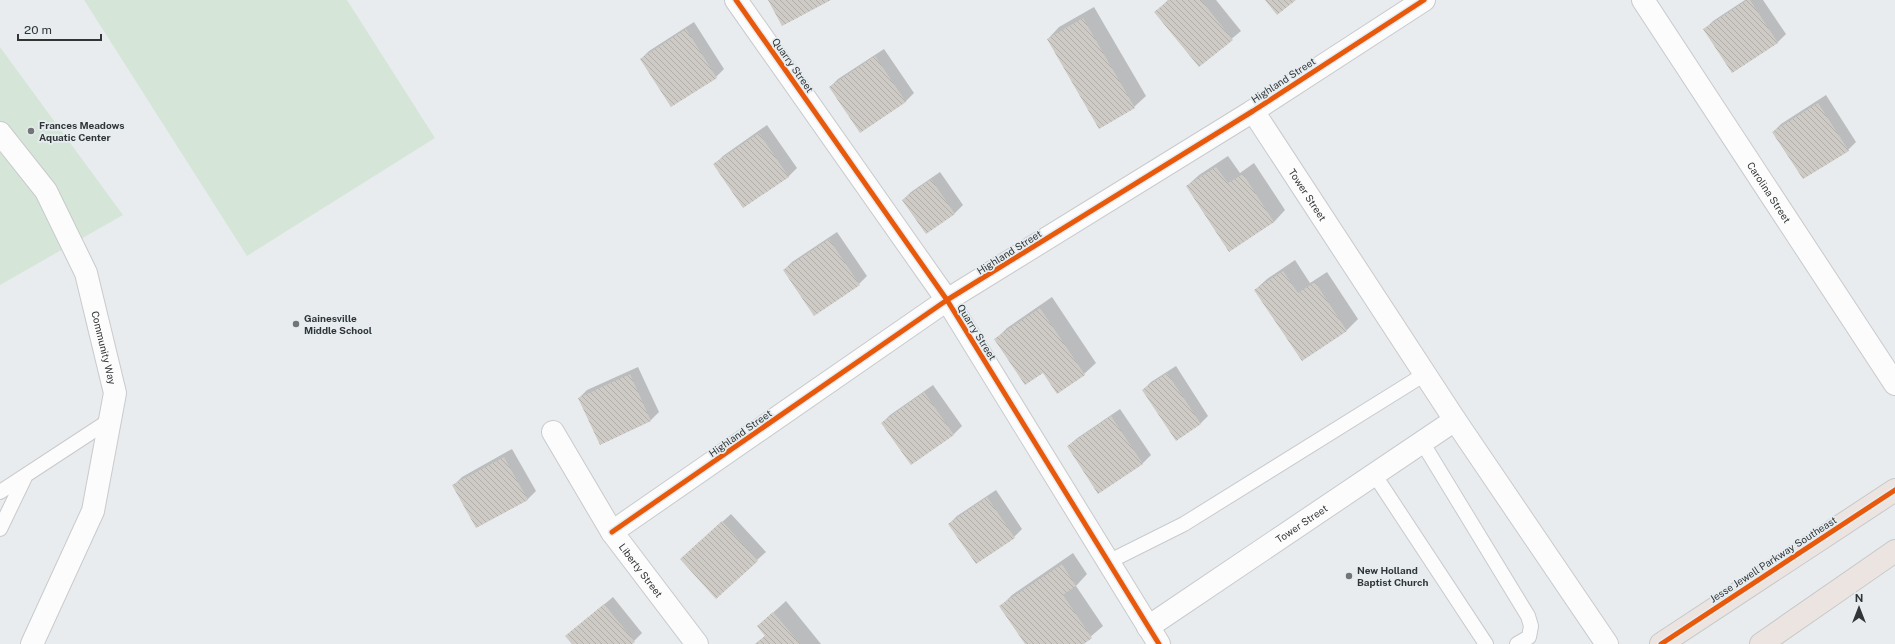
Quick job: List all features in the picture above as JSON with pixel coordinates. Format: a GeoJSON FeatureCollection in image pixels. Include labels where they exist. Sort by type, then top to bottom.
{"type":"FeatureCollection","features":[{"type":"Feature","properties":{"kind":"main road","name":"Jesse Jewell Parkway Southeast"},"geometry":{"type":"LineString","coordinates":[[1662,644],[1895,490]]}},
{"type":"Feature","properties":{"kind":"main road"},"geometry":{"type":"LineString","coordinates":[[1761,644],[1895,551]]}},
{"type":"Feature","properties":{"kind":"street","name":"Quarry Street"},"geometry":{"type":"LineString","coordinates":[[736,0],[947,300],[1154,635]]}},
{"type":"Feature","properties":{"kind":"street","name":"Highland Street"},"geometry":{"type":"LineString","coordinates":[[612,532],[947,300],[1253,111],[1424,0]]}},
{"type":"Feature","properties":{"kind":"street","name":"Carolina Street"},"geometry":{"type":"LineString","coordinates":[[1643,0],[1895,384]]}},
{"type":"Feature","properties":{"kind":"street","name":"Tower Street"},"geometry":{"type":"LineString","coordinates":[[1253,111],[1455,420],[1607,644]]}},
{"type":"Feature","properties":{"kind":"street","name":"Community Way"},"geometry":{"type":"LineString","coordinates":[[3,144],[46,191],[86,273],[115,393],[93,511],[32,644]]}},
{"type":"Feature","properties":{"kind":"street","name":"Tower Street"},"geometry":{"type":"LineString","coordinates":[[1154,635],[1374,474],[1455,420]]}},
{"type":"Feature","properties":{"kind":"street","name":"Liberty Street"},"geometry":{"type":"LineString","coordinates":[[552,432],[612,532],[698,644]]}},
{"type":"Feature","properties":{"kind":"lane"},"geometry":{"type":"LineString","coordinates":[[1108,562],[1184,524],[1425,374]]}},
{"type":"Feature","properties":{"kind":"lane"},"geometry":{"type":"LineString","coordinates":[[0,492],[110,420]]}},
{"type":"Feature","properties":{"kind":"lane"},"geometry":{"type":"LineString","coordinates":[[1422,442],[1528,616],[1531,626],[1529,637],[1517,644]]}},
{"type":"Feature","properties":{"kind":"lane"},"geometry":{"type":"LineString","coordinates":[[1374,474],[1486,644]]}},
{"type":"Feature","properties":{"kind":"lane"},"geometry":{"type":"LineString","coordinates":[[0,529],[26,475]]}},
{"type":"Feature","properties":{"kind":"green space"},"geometry":{"type":"Polygon","coordinates":[[[84,0],[347,0],[435,138],[247,256],[84,0]]]}},
{"type":"Feature","properties":{"kind":"green space","name":"Frances Meadows Aquatic Center"},"geometry":{"type":"Polygon","coordinates":[[[0,47],[123,215],[0,285],[0,47]]]}},
{"type":"Feature","properties":{"kind":"building"},"geometry":{"type":"Polygon","coordinates":[[[768,0],[831,0],[782,26],[768,0]]]}},
{"type":"Feature","properties":{"kind":"building"},"geometry":{"type":"Polygon","coordinates":[[[1169,0],[1201,0],[1233,40],[1199,67],[1154,12],[1169,0]]]}},
{"type":"Feature","properties":{"kind":"building"},"geometry":{"type":"Polygon","coordinates":[[[1265,0],[1296,0],[1277,15],[1265,0]]]}},
{"type":"Feature","properties":{"kind":"building"},"geometry":{"type":"Polygon","coordinates":[[[1747,0],[1750,0],[1778,43],[1732,73],[1703,29],[1747,0]]]}},
{"type":"Feature","properties":{"kind":"building"},"geometry":{"type":"Polygon","coordinates":[[[1083,18],[1135,108],[1099,129],[1047,39],[1083,18]]]}},
{"type":"Feature","properties":{"kind":"building"},"geometry":{"type":"Polygon","coordinates":[[[686,29],[717,78],[671,107],[640,59],[686,29]]]}},
{"type":"Feature","properties":{"kind":"building"},"geometry":{"type":"Polygon","coordinates":[[[875,56],[906,102],[860,133],[829,87],[875,56]]]}},
{"type":"Feature","properties":{"kind":"building"},"geometry":{"type":"Polygon","coordinates":[[[1818,103],[1849,151],[1803,179],[1772,132],[1818,103]]]}},
{"type":"Feature","properties":{"kind":"building"},"geometry":{"type":"Polygon","coordinates":[[[759,133],[789,177],[743,208],[713,164],[759,133]]]}},
{"type":"Feature","properties":{"kind":"building"},"geometry":{"type":"Polygon","coordinates":[[[1216,167],[1228,183],[1243,174],[1274,222],[1229,252],[1186,186],[1216,167]]]}},
{"type":"Feature","properties":{"kind":"building"},"geometry":{"type":"Polygon","coordinates":[[[931,179],[955,214],[926,234],[902,200],[931,179]]]}},
{"type":"Feature","properties":{"kind":"building"},"geometry":{"type":"Polygon","coordinates":[[[829,239],[860,285],[814,316],[783,270],[829,239]]]}},
{"type":"Feature","properties":{"kind":"building"},"geometry":{"type":"Polygon","coordinates":[[[1283,271],[1298,293],[1315,282],[1347,331],[1302,361],[1254,290],[1283,271]]]}},
{"type":"Feature","properties":{"kind":"building"},"geometry":{"type":"Polygon","coordinates":[[[1040,308],[1085,375],[1057,394],[1043,373],[1025,385],[994,339],[1040,308]]]}},
{"type":"Feature","properties":{"kind":"building"},"geometry":{"type":"Polygon","coordinates":[[[1167,373],[1201,424],[1176,441],[1142,390],[1167,373]]]}},
{"type":"Feature","properties":{"kind":"building"},"geometry":{"type":"Polygon","coordinates":[[[630,374],[651,421],[600,445],[578,398],[630,374]]]}},
{"type":"Feature","properties":{"kind":"building"},"geometry":{"type":"Polygon","coordinates":[[[924,392],[954,435],[911,465],[881,423],[924,392]]]}},
{"type":"Feature","properties":{"kind":"building"},"geometry":{"type":"Polygon","coordinates":[[[1111,416],[1143,464],[1098,494],[1067,446],[1111,416]]]}},
{"type":"Feature","properties":{"kind":"building"},"geometry":{"type":"Polygon","coordinates":[[[504,457],[528,500],[476,528],[452,485],[504,457]]]}},
{"type":"Feature","properties":{"kind":"building"},"geometry":{"type":"Polygon","coordinates":[[[987,497],[1015,538],[976,564],[948,524],[987,497]]]}},
{"type":"Feature","properties":{"kind":"building"},"geometry":{"type":"Polygon","coordinates":[[[722,521],[758,561],[716,599],[680,559],[722,521]]]}},
{"type":"Feature","properties":{"kind":"building"},"geometry":{"type":"Polygon","coordinates":[[[1062,564],[1076,586],[1063,595],[1092,638],[1084,644],[1025,644],[999,606],[1062,564]]]}},
{"type":"Feature","properties":{"kind":"building"},"geometry":{"type":"Polygon","coordinates":[[[604,604],[635,642],[632,644],[572,644],[565,636],[604,604]]]}},
{"type":"Feature","properties":{"kind":"building"},"geometry":{"type":"Polygon","coordinates":[[[773,612],[800,644],[756,644],[765,636],[757,626],[773,612]]]}},
{"type":"Feature","properties":{"kind":"cycle path"},"geometry":{"type":"LineString","coordinates":[[736,0],[947,300],[1159,644]]}},
{"type":"Feature","properties":{"kind":"cycle path"},"geometry":{"type":"LineString","coordinates":[[612,532],[947,300],[1253,111],[1424,0]]}},
{"type":"Feature","properties":{"kind":"cycle path"},"geometry":{"type":"LineString","coordinates":[[1661,644],[1895,490]]}},
{"type":"Feature","properties":{"kind":"place","name":"Frances Meadows Aquatic Center"},"geometry":{"type":"Point","coordinates":[31,131]}},
{"type":"Feature","properties":{"kind":"place","name":"Gainesville Middle School"},"geometry":{"type":"Point","coordinates":[296,324]}},
{"type":"Feature","properties":{"kind":"place","name":"New Holland Baptist Church"},"geometry":{"type":"Point","coordinates":[1349,576]}}]}
